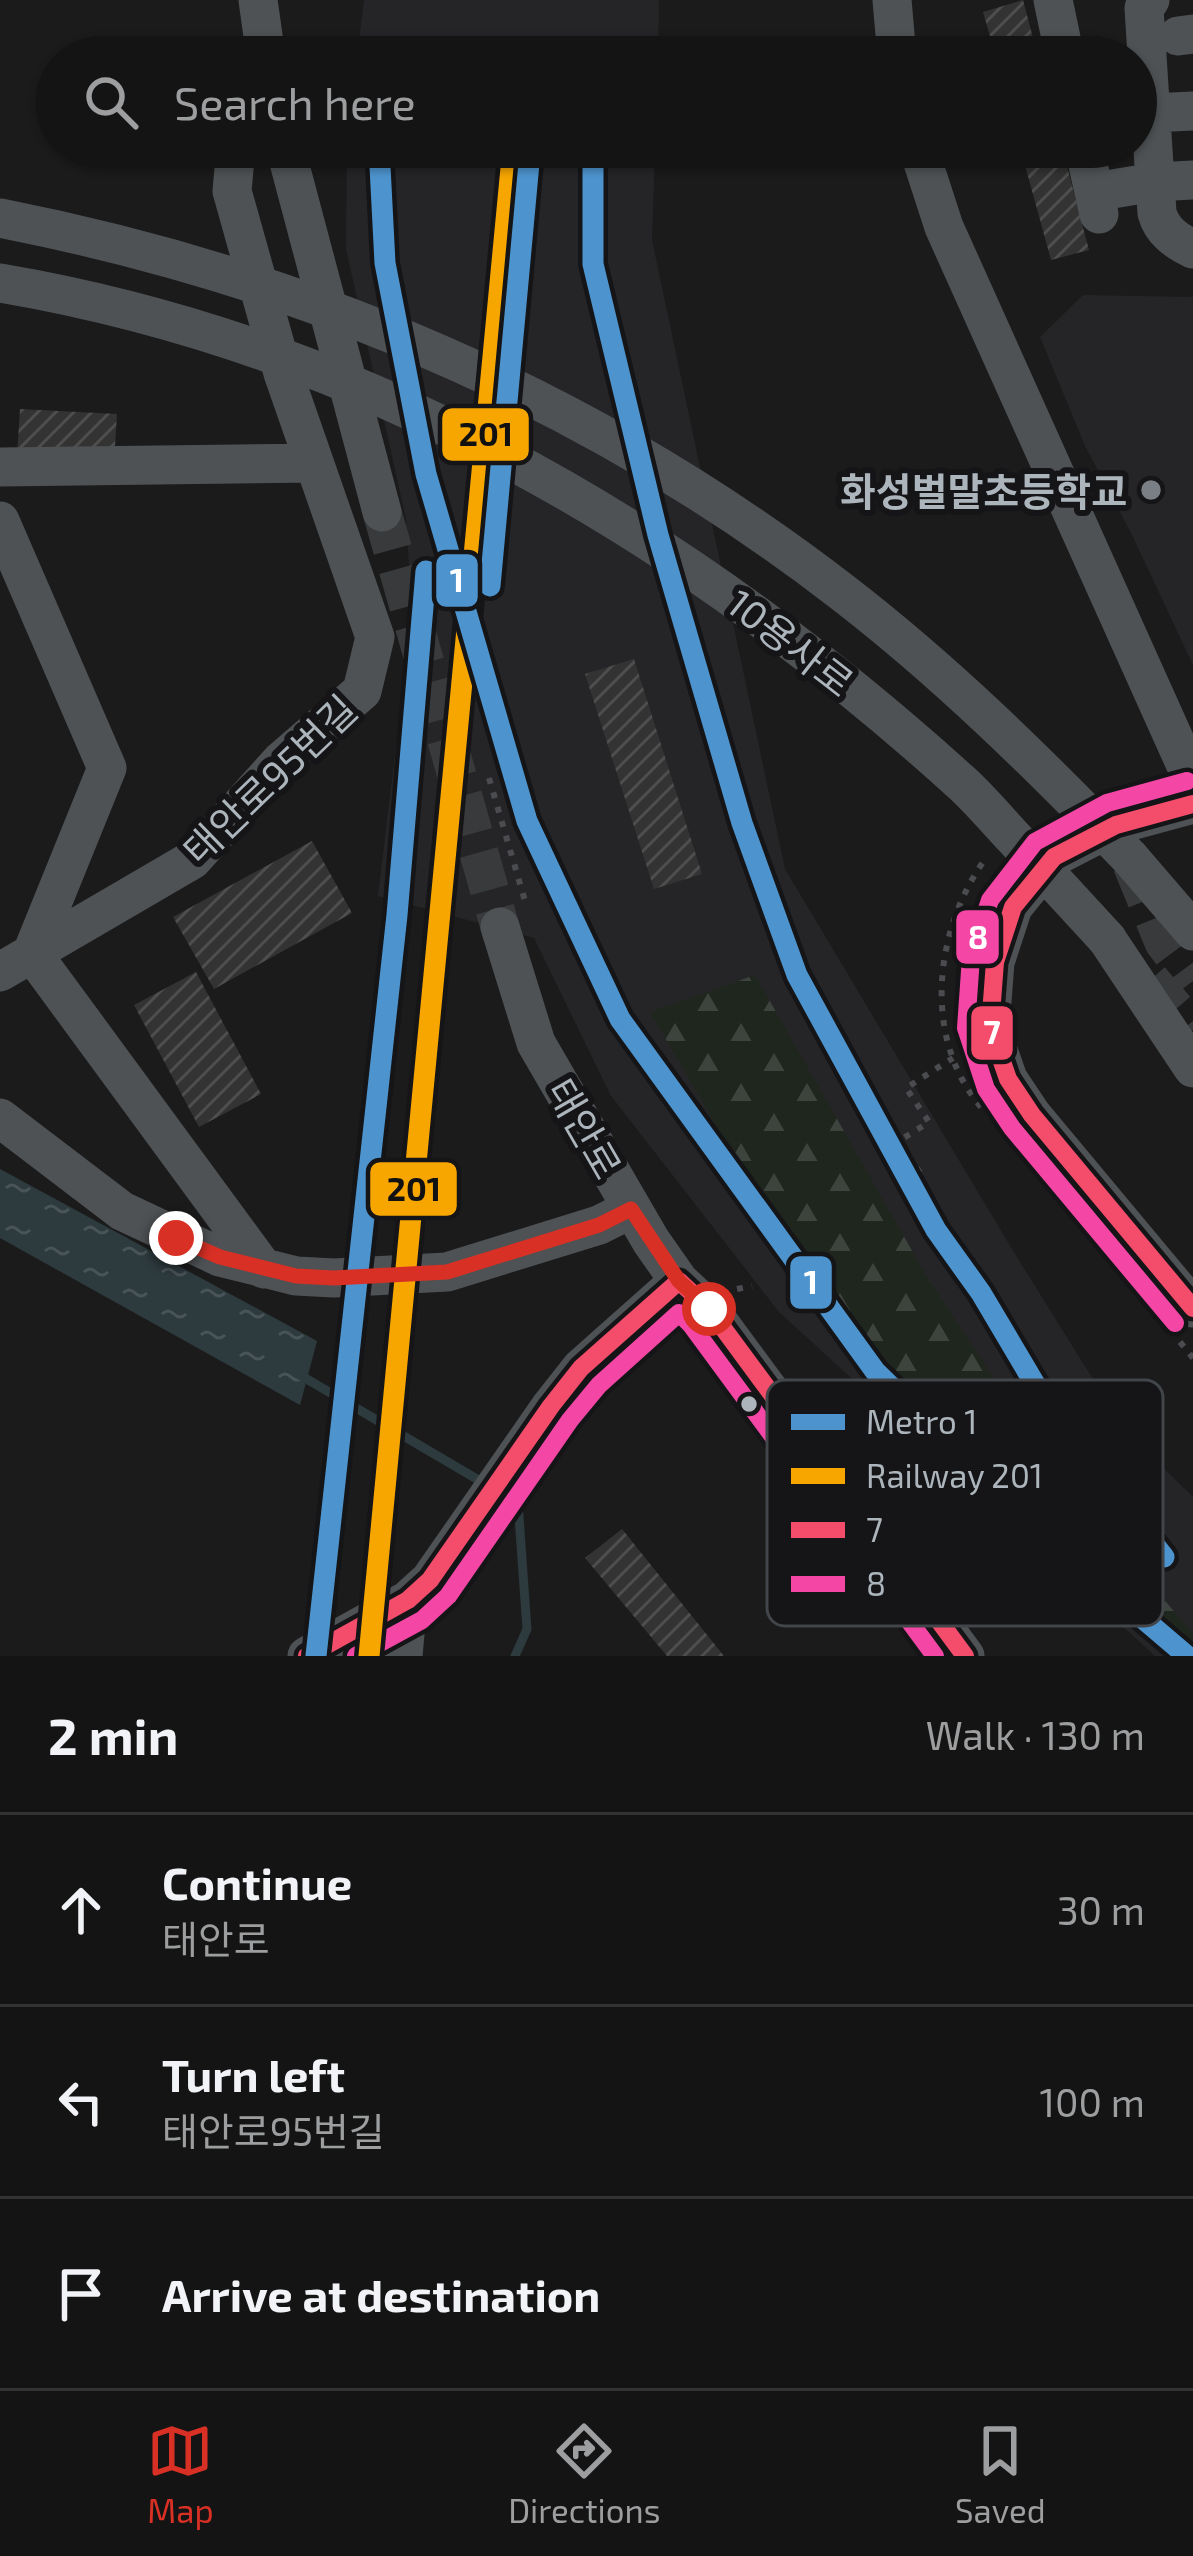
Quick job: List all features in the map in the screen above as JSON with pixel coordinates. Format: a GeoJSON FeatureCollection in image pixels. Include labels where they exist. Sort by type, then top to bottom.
{"type":"FeatureCollection","features":[{"type":"Feature","properties":{"kind":"street"},"geometry":{"type":"LineString","coordinates":[[245,36],[248,0]]}},
{"type":"Feature","properties":{"kind":"street"},"geometry":{"type":"LineString","coordinates":[[259,0],[263,36]]}},
{"type":"Feature","properties":{"kind":"street"},"geometry":{"type":"LineString","coordinates":[[892,0],[895,36]]}},
{"type":"Feature","properties":{"kind":"street"},"geometry":{"type":"LineString","coordinates":[[1053,0],[1061,36]]}},
{"type":"Feature","properties":{"kind":"street"},"geometry":{"type":"LineString","coordinates":[[1146,36],[1144,8],[1150,0]]}},
{"type":"Feature","properties":{"kind":"street"},"geometry":{"type":"LineString","coordinates":[[1157,113],[1193,111]]}},
{"type":"Feature","properties":{"kind":"street"},"geometry":{"type":"LineString","coordinates":[[1157,131],[1174,181],[1157,213],[1161,226],[1193,249]]}},
{"type":"Feature","properties":{"kind":"street","name":"태안로95번길"},"geometry":{"type":"LineString","coordinates":[[16,962],[192,860],[280,761],[362,691],[375,637],[283,373],[232,190],[236,168]]}},
{"type":"Feature","properties":{"kind":"street"},"geometry":{"type":"LineString","coordinates":[[291,168],[382,512]]}},
{"type":"Feature","properties":{"kind":"street"},"geometry":{"type":"LineString","coordinates":[[925,168],[944,227],[1193,781]]}},
{"type":"Feature","properties":{"kind":"street"},"geometry":{"type":"LineString","coordinates":[[1088,168],[1096,203],[1174,181]]}},
{"type":"Feature","properties":{"kind":"street","name":"10용사로"},"geometry":{"type":"LineString","coordinates":[[0,218],[178,260],[346,314],[525,393],[692,487],[845,594],[989,717],[1130,858],[1193,931]]}},
{"type":"Feature","properties":{"kind":"street","name":"10용사로"},"geometry":{"type":"LineString","coordinates":[[0,283],[153,315],[247,344],[344,382],[450,427],[678,557],[804,650],[968,789],[1107,939],[1193,1068]]}},
{"type":"Feature","properties":{"kind":"street"},"geometry":{"type":"LineString","coordinates":[[0,467],[312,463]]}},
{"type":"Feature","properties":{"kind":"street"},"geometry":{"type":"LineString","coordinates":[[0,521],[107,768],[16,962],[264,1269]]}},
{"type":"Feature","properties":{"kind":"street"},"geometry":{"type":"LineString","coordinates":[[1193,804],[1116,825],[1054,857],[1013,908],[994,962],[990,1028],[1008,1079],[1032,1115],[1193,1308]]}},
{"type":"Feature","properties":{"kind":"street","name":"태안로"},"geometry":{"type":"LineString","coordinates":[[515,922],[536,1043],[631,1209],[679,1281],[709,1309],[767,1387]]}},
{"type":"Feature","properties":{"kind":"street"},"geometry":{"type":"LineString","coordinates":[[0,1118],[122,1211],[220,1257],[296,1276],[447,1272],[599,1225],[631,1209]]}},
{"type":"Feature","properties":{"kind":"street"},"geometry":{"type":"LineString","coordinates":[[308,1656],[408,1600],[430,1580],[581,1368],[679,1281]]}},
{"type":"Feature","properties":{"kind":"street"},"geometry":{"type":"LineString","coordinates":[[403,1656],[408,1600]]}},
{"type":"Feature","properties":{"kind":"street","name":"태안로"},"geometry":{"type":"LineString","coordinates":[[943,1626],[965,1656]]}},
{"type":"Feature","properties":{"kind":"path"},"geometry":{"type":"LineString","coordinates":[[489,778],[515,922]]}},
{"type":"Feature","properties":{"kind":"path"},"geometry":{"type":"LineString","coordinates":[[920,1173],[899,1142],[929,1123],[906,1088],[953,1058]]}},
{"type":"Feature","properties":{"kind":"path"},"geometry":{"type":"LineString","coordinates":[[733,1289],[752,1286]]}},
{"type":"Feature","properties":{"kind":"shaded area"},"geometry":{"type":"Polygon","coordinates":[[[364,0],[659,0],[658,36],[360,36],[364,0]]]}},
{"type":"Feature","properties":{"kind":"shaded area"},"geometry":{"type":"Polygon","coordinates":[[[347,168],[654,168],[652,240],[785,869],[1094,1380],[853,1380],[779,1312],[611,1096],[534,938],[378,896],[412,612],[406,519],[346,249],[347,168]]]}},
{"type":"Feature","properties":{"kind":"shaded area","name":"화성벌말초등학교"},"geometry":{"type":"Polygon","coordinates":[[[1083,295],[1193,297],[1193,665],[1085,446],[1040,337],[1083,295]]]}},
{"type":"Feature","properties":{"kind":"shaded area"},"geometry":{"type":"Polygon","coordinates":[[[1163,1467],[1193,1497],[1193,1656],[1155,1656],[1122,1626],[1163,1626],[1163,1467]]]}},
{"type":"Feature","properties":{"kind":"green space"},"geometry":{"type":"Polygon","coordinates":[[[755,975],[927,1277],[995,1380],[902,1380],[890,1369],[730,1149],[650,1012],[755,975]]]}},
{"type":"Feature","properties":{"kind":"green space"},"geometry":{"type":"Polygon","coordinates":[[[1163,1598],[1193,1634],[1193,1651],[1163,1624],[1163,1598]]]}},
{"type":"Feature","properties":{"kind":"water"},"geometry":{"type":"Polygon","coordinates":[[[0,1169],[317,1341],[300,1405],[0,1238],[0,1169]]]}},
{"type":"Feature","properties":{"kind":"building"},"geometry":{"type":"Polygon","coordinates":[[[1023,0],[1032,36],[990,36],[983,12],[1023,0]]]}},
{"type":"Feature","properties":{"kind":"building"},"geometry":{"type":"Polygon","coordinates":[[[1026,168],[1068,168],[1089,250],[1051,260],[1026,168]]]}},
{"type":"Feature","properties":{"kind":"building"},"geometry":{"type":"Polygon","coordinates":[[[20,409],[117,414],[114,462],[17,456],[20,409]]]}},
{"type":"Feature","properties":{"kind":"building"},"geometry":{"type":"Polygon","coordinates":[[[634,659],[702,874],[654,889],[585,674],[634,659]]]}},
{"type":"Feature","properties":{"kind":"building"},"geometry":{"type":"Polygon","coordinates":[[[312,841],[352,913],[214,989],[173,917],[312,841]]]}},
{"type":"Feature","properties":{"kind":"building"},"geometry":{"type":"Polygon","coordinates":[[[196,972],[261,1094],[199,1127],[134,1005],[196,972]]]}},
{"type":"Feature","properties":{"kind":"building"},"geometry":{"type":"Polygon","coordinates":[[[622,1529],[724,1656],[667,1656],[585,1558],[622,1529]]]}},
{"type":"Feature","properties":{"kind":"waterway"},"geometry":{"type":"LineString","coordinates":[[300,1375],[487,1485]]}},
{"type":"Feature","properties":{"kind":"waterway"},"geometry":{"type":"LineString","coordinates":[[501,1494],[518,1503],[527,1629],[515,1656]]}},
{"type":"Feature","properties":{"kind":"tunnel"},"geometry":{"type":"LineString","coordinates":[[382,512],[500,927]]}},
{"type":"Feature","properties":{"kind":"tunnel"},"geometry":{"type":"LineString","coordinates":[[1132,864],[1164,942],[1193,981]]}},
{"type":"Feature","properties":{"kind":"tunnel"},"geometry":{"type":"LineString","coordinates":[[1150,980],[1193,1030]]}},
{"type":"Feature","properties":{"kind":"metro line","name":"1"},"geometry":{"type":"LineString","coordinates":[[380,168],[385,263],[426,474],[527,821],[620,1019],[884,1380]]}},
{"type":"Feature","properties":{"kind":"metro line","name":"1"},"geometry":{"type":"LineString","coordinates":[[490,586],[529,168]]}},
{"type":"Feature","properties":{"kind":"metro line","name":"1"},"geometry":{"type":"LineString","coordinates":[[593,168],[593,264],[658,535],[742,823],[797,975],[936,1230],[981,1293],[1033,1380]]}},
{"type":"Feature","properties":{"kind":"metro line","name":"1"},"geometry":{"type":"LineString","coordinates":[[316,1656],[397,915],[426,571]]}},
{"type":"Feature","properties":{"kind":"metro line","name":"1"},"geometry":{"type":"LineString","coordinates":[[1152,1626],[1187,1656]]}},
{"type":"Feature","properties":{"kind":"rail line","name":"201"},"geometry":{"type":"LineString","coordinates":[[369,1656],[511,168]]}},
{"type":"Feature","properties":{"kind":"transit line","name":"8"},"geometry":{"type":"LineString","coordinates":[[1175,1323],[1012,1128],[986,1089],[966,1028],[971,957],[990,900],[1035,842],[1107,803],[1187,781]]}},
{"type":"Feature","properties":{"kind":"transit line","name":"7"},"geometry":{"type":"LineString","coordinates":[[1193,804],[1116,825],[1054,857],[1013,907],[995,962],[990,1027],[1008,1079],[1032,1115],[1193,1308]]}},
{"type":"Feature","properties":{"kind":"transit line","name":"7"},"geometry":{"type":"LineString","coordinates":[[307,1656],[408,1600],[430,1580],[581,1368],[679,1281],[709,1309],[767,1388]]}},
{"type":"Feature","properties":{"kind":"transit line","name":"8"},"geometry":{"type":"LineString","coordinates":[[356,1656],[422,1620],[448,1596],[570,1420],[599,1385],[679,1313],[767,1428]]}},
{"type":"Feature","properties":{"kind":"transit line","name":"8"},"geometry":{"type":"LineString","coordinates":[[913,1626],[935,1656]]}},
{"type":"Feature","properties":{"kind":"transit line","name":"7"},"geometry":{"type":"LineString","coordinates":[[943,1626],[965,1656]]}},
{"type":"Feature","properties":{"kind":"place","name":"화성벌말초등학교"},"geometry":{"type":"Point","coordinates":[1151,490]}},
{"type":"Feature","properties":{"kind":"route"},"geometry":{"type":"LineString","coordinates":[[176,1238],[220,1257],[296,1276],[447,1272],[599,1225],[631,1209],[679,1281],[709,1309]]}}]}
